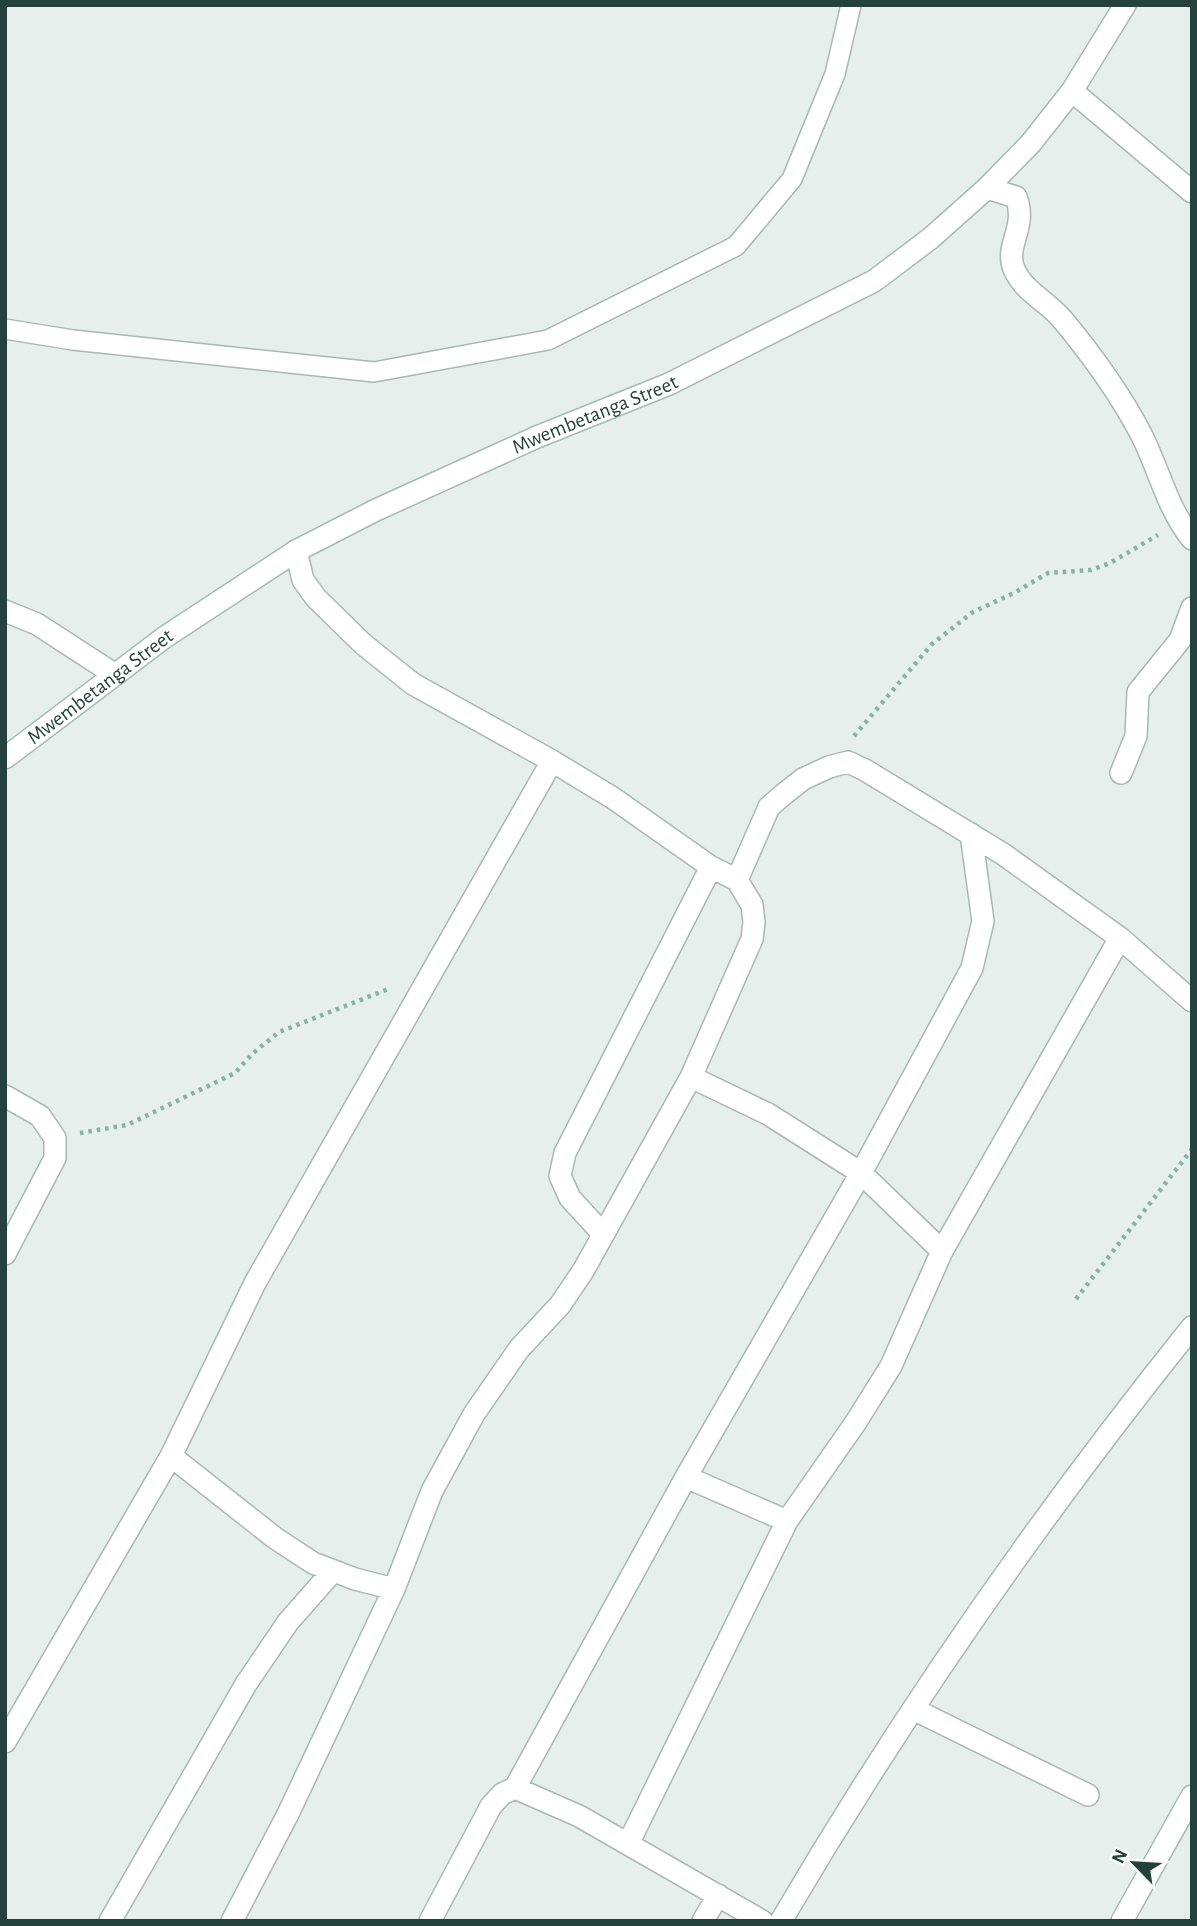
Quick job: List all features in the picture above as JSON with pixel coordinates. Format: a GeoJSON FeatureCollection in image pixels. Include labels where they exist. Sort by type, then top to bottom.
{"type":"FeatureCollection","features":[{"type":"Feature","properties":{"kind":"street","name":"Mwembetanga Street"},"geometry":{"type":"LineString","coordinates":[[5,758],[165,637],[296,551],[376,510],[537,437],[669,384],[874,281],[931,238],[987,188],[1031,143],[1072,91],[1125,5]]}},
{"type":"Feature","properties":{"kind":"street"},"geometry":{"type":"LineString","coordinates":[[1072,91],[1192,192]]}},
{"type":"Feature","properties":{"kind":"street"},"geometry":{"type":"LineString","coordinates":[[987,188],[1016,197],[1021,220],[1011,253],[1014,270],[1032,294],[1051,305],[1102,368],[1141,434],[1185,531]]}},
{"type":"Feature","properties":{"kind":"street"},"geometry":{"type":"LineString","coordinates":[[232,1921],[289,1814],[394,1589],[432,1491],[474,1414],[519,1349],[560,1305],[583,1271],[691,1077],[752,939],[754,922],[752,905],[737,880],[712,867],[613,798],[552,761],[413,684],[363,644],[316,598],[303,580],[296,551]]}},
{"type":"Feature","properties":{"kind":"street"},"geometry":{"type":"LineString","coordinates":[[1121,773],[1136,736],[1138,692],[1180,640],[1192,608]]}},
{"type":"Feature","properties":{"kind":"street"},"geometry":{"type":"LineString","coordinates":[[5,611],[37,624],[114,674]]}},
{"type":"Feature","properties":{"kind":"street"},"geometry":{"type":"LineString","coordinates":[[5,1742],[171,1456],[255,1283],[552,761]]}},
{"type":"Feature","properties":{"kind":"street"},"geometry":{"type":"LineString","coordinates":[[737,880],[769,807],[803,779],[829,766],[848,762],[1003,854],[1120,938],[1192,1001]]}},
{"type":"Feature","properties":{"kind":"street"},"geometry":{"type":"LineString","coordinates":[[430,1921],[491,1806],[502,1794],[515,1788],[686,1477],[861,1173],[972,968],[983,921],[971,834]]}},
{"type":"Feature","properties":{"kind":"street"},"geometry":{"type":"LineString","coordinates":[[603,1234],[570,1198],[560,1176],[565,1153],[712,867]]}},
{"type":"Feature","properties":{"kind":"street"},"geometry":{"type":"LineString","coordinates":[[628,1844],[787,1521],[856,1422],[891,1366],[942,1251],[1120,938]]}},
{"type":"Feature","properties":{"kind":"street"},"geometry":{"type":"LineString","coordinates":[[691,1077],[768,1114],[861,1173],[942,1251]]}},
{"type":"Feature","properties":{"kind":"street"},"geometry":{"type":"LineString","coordinates":[[5,1096],[40,1116],[55,1138],[55,1158],[5,1254]]}},
{"type":"Feature","properties":{"kind":"street"},"geometry":{"type":"LineString","coordinates":[[781,1921],[838,1824],[947,1657],[1065,1490],[1192,1327]]}},
{"type":"Feature","properties":{"kind":"street"},"geometry":{"type":"LineString","coordinates":[[171,1456],[275,1538],[313,1563],[355,1579],[394,1589]]}},
{"type":"Feature","properties":{"kind":"street"},"geometry":{"type":"LineString","coordinates":[[686,1477],[787,1521]]}},
{"type":"Feature","properties":{"kind":"street"},"geometry":{"type":"LineString","coordinates":[[110,1921],[246,1684],[288,1622],[333,1571]]}},
{"type":"Feature","properties":{"kind":"street"},"geometry":{"type":"LineString","coordinates":[[913,1709],[1088,1795]]}},
{"type":"Feature","properties":{"kind":"street"},"geometry":{"type":"LineString","coordinates":[[515,1788],[579,1816],[762,1921]]}},
{"type":"Feature","properties":{"kind":"street"},"geometry":{"type":"LineString","coordinates":[[1122,1921],[1192,1797]]}},
{"type":"Feature","properties":{"kind":"street"},"geometry":{"type":"LineString","coordinates":[[703,1921],[718,1895]]}},
{"type":"Feature","properties":{"kind":"lane"},"geometry":{"type":"LineString","coordinates":[[5,329],[73,340],[373,372],[548,340],[736,246],[792,179],[835,74],[851,5]]}},
{"type":"Feature","properties":{"kind":"path"},"geometry":{"type":"LineString","coordinates":[[829,766],[932,644],[973,612],[1048,573],[1091,569],[1185,531]]}},
{"type":"Feature","properties":{"kind":"path"},"geometry":{"type":"LineString","coordinates":[[55,1138],[127,1125],[235,1073],[279,1032],[433,969]]}},
{"type":"Feature","properties":{"kind":"path"},"geometry":{"type":"LineString","coordinates":[[1076,1299],[1192,1149]]}}]}
